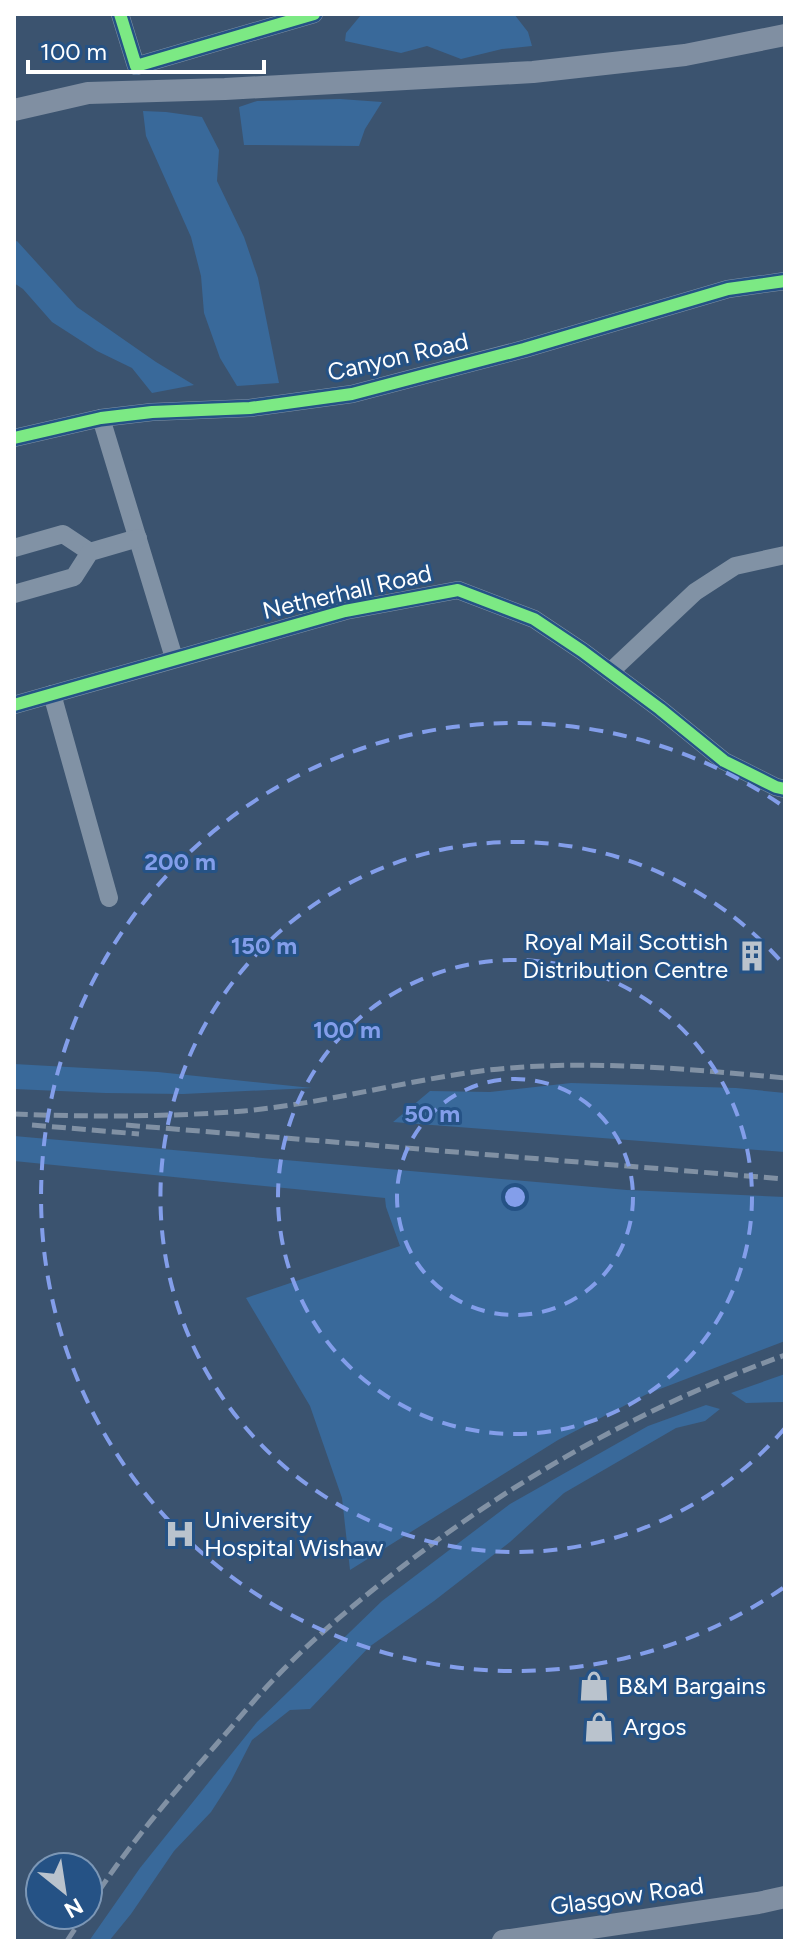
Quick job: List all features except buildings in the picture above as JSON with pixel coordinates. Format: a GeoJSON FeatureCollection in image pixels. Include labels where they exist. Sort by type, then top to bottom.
{"type":"FeatureCollection","features":[{"type":"Feature","properties":{"kind":"main road"},"geometry":{"type":"LineString","coordinates":[[14,110],[88,93],[225,89],[533,72],[685,55],[785,35]]}},
{"type":"Feature","properties":{"kind":"main road"},"geometry":{"type":"LineString","coordinates":[[758,1903],[785,1887]]}},
{"type":"Feature","properties":{"kind":"main road","name":"Glasgow Road"},"geometry":{"type":"LineString","coordinates":[[503,1941],[785,1897]]}},
{"type":"Feature","properties":{"kind":"street"},"geometry":{"type":"LineString","coordinates":[[120,14],[136,66],[314,14]]}},
{"type":"Feature","properties":{"kind":"street","name":"Canyon Road"},"geometry":{"type":"LineString","coordinates":[[15,436],[101,418],[152,412],[250,408],[352,394],[524,349],[728,289],[785,281]]}},
{"type":"Feature","properties":{"kind":"street"},"geometry":{"type":"LineString","coordinates":[[101,418],[174,658]]}},
{"type":"Feature","properties":{"kind":"street"},"geometry":{"type":"LineString","coordinates":[[14,548],[63,534],[90,552]]}},
{"type":"Feature","properties":{"kind":"street"},"geometry":{"type":"LineString","coordinates":[[14,594],[74,577],[90,552],[138,538]]}},
{"type":"Feature","properties":{"kind":"street"},"geometry":{"type":"LineString","coordinates":[[610,672],[695,592],[735,566],[785,555]]}},
{"type":"Feature","properties":{"kind":"street","name":"Netherhall Road"},"geometry":{"type":"LineString","coordinates":[[14,705],[345,611],[458,590],[534,619],[660,709],[724,761],[785,789]]}},
{"type":"Feature","properties":{"kind":"street"},"geometry":{"type":"LineString","coordinates":[[52,694],[109,898]]}},
{"type":"Feature","properties":{"kind":"shaded area"},"geometry":{"type":"Polygon","coordinates":[[[364,14],[514,14],[528,32],[532,46],[502,49],[461,59],[427,46],[401,53],[345,41],[346,33],[364,14]]]}},
{"type":"Feature","properties":{"kind":"shaded area"},"geometry":{"type":"Polygon","coordinates":[[[340,99],[382,102],[365,129],[359,146],[244,145],[239,107],[257,101],[340,99]]]}},
{"type":"Feature","properties":{"kind":"shaded area"},"geometry":{"type":"Polygon","coordinates":[[[143,111],[202,117],[219,150],[217,181],[244,237],[258,278],[279,383],[237,386],[220,358],[204,313],[201,276],[191,237],[146,136],[143,111]]]}},
{"type":"Feature","properties":{"kind":"shaded area"},"geometry":{"type":"Polygon","coordinates":[[[17,241],[77,307],[194,385],[152,393],[132,368],[97,351],[52,322],[14,283],[14,242],[17,241]]]}},
{"type":"Feature","properties":{"kind":"shaded area"},"geometry":{"type":"Polygon","coordinates":[[[14,1064],[158,1072],[312,1088],[183,1094],[14,1089],[14,1064]]]}},
{"type":"Feature","properties":{"kind":"shaded area"},"geometry":{"type":"Polygon","coordinates":[[[571,1083],[736,1088],[785,1093],[785,1152],[393,1122],[430,1091],[490,1092],[571,1083]]]}},
{"type":"Feature","properties":{"kind":"shaded area"},"geometry":{"type":"Polygon","coordinates":[[[14,1136],[627,1190],[785,1197],[785,1341],[647,1394],[558,1440],[350,1570],[342,1498],[310,1406],[246,1298],[400,1246],[385,1198],[14,1161],[14,1136]]]}},
{"type":"Feature","properties":{"kind":"shaded area"},"geometry":{"type":"Polygon","coordinates":[[[785,1374],[785,1402],[746,1403],[731,1393],[785,1374]]]}},
{"type":"Feature","properties":{"kind":"shaded area"},"geometry":{"type":"Polygon","coordinates":[[[706,1405],[720,1409],[705,1421],[676,1428],[564,1493],[510,1542],[369,1647],[310,1709],[290,1710],[252,1740],[211,1812],[174,1851],[131,1914],[109,1941],[89,1941],[96,1931],[104,1931],[104,1920],[140,1868],[257,1722],[382,1601],[510,1504],[648,1426],[706,1405]]]}},
{"type":"Feature","properties":{"kind":"railway"},"geometry":{"type":"LineString","coordinates":[[14,1114],[129,1116],[244,1111],[306,1103],[458,1074],[563,1065],[637,1066],[785,1078]]}},
{"type":"Feature","properties":{"kind":"railway"},"geometry":{"type":"LineString","coordinates":[[32,1125],[139,1134]]}},
{"type":"Feature","properties":{"kind":"railway"},"geometry":{"type":"LineString","coordinates":[[126,1125],[785,1179]]}},
{"type":"Feature","properties":{"kind":"railway"},"geometry":{"type":"LineString","coordinates":[[104,1884],[148,1824],[263,1691],[319,1635],[389,1577],[482,1509],[578,1450],[679,1399],[785,1355]]}},
{"type":"Feature","properties":{"kind":"railway"},"geometry":{"type":"LineString","coordinates":[[67,1941],[74,1931]]}},
{"type":"Feature","properties":{"kind":"cycle path"},"geometry":{"type":"LineString","coordinates":[[120,14],[136,66],[314,14]]}},
{"type":"Feature","properties":{"kind":"cycle path"},"geometry":{"type":"LineString","coordinates":[[14,438],[101,418],[152,412],[250,408],[352,394],[524,349],[728,289],[785,281]]}},
{"type":"Feature","properties":{"kind":"cycle path"},"geometry":{"type":"LineString","coordinates":[[14,705],[345,611],[458,590],[534,619],[660,709],[724,761],[785,789]]}},
{"type":"Feature","properties":{"kind":"place","name":"Royal Mail Scottish Distribution Centre"},"geometry":{"type":"Point","coordinates":[752,956]}},
{"type":"Feature","properties":{"kind":"place","name":"University Hospital Wishaw"},"geometry":{"type":"Point","coordinates":[180,1534]}},
{"type":"Feature","properties":{"kind":"place","name":"B&M Bargains"},"geometry":{"type":"Point","coordinates":[594,1686]}},
{"type":"Feature","properties":{"kind":"place","name":"Argos"},"geometry":{"type":"Point","coordinates":[599,1727]}}]}
